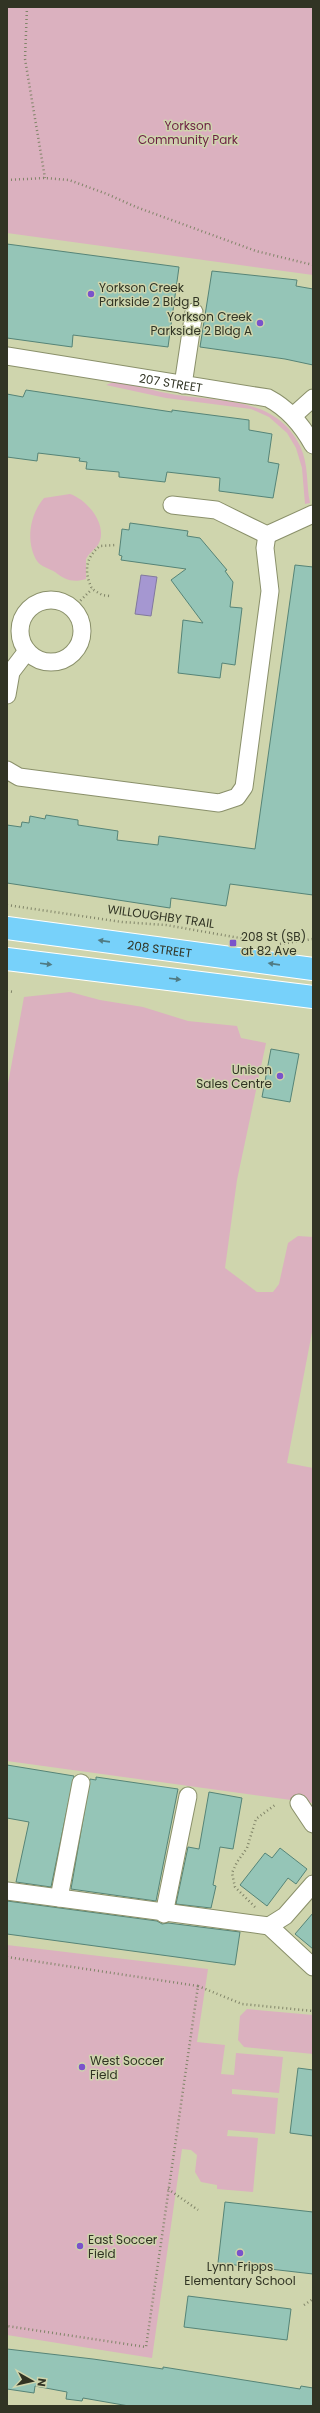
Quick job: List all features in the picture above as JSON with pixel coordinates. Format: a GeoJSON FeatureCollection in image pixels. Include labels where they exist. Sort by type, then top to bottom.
{"type":"FeatureCollection","features":[{"type":"Feature","properties":{"kind":"main road","name":"208 STREET"},"geometry":{"type":"LineString","coordinates":[[7,928],[313,969]]}},
{"type":"Feature","properties":{"kind":"main road"},"geometry":{"type":"LineString","coordinates":[[7,959],[313,996]]}},
{"type":"Feature","properties":{"kind":"street"},"geometry":{"type":"LineString","coordinates":[[184,385],[194,312]]}},
{"type":"Feature","properties":{"kind":"street","name":"207 STREET"},"geometry":{"type":"LineString","coordinates":[[7,356],[268,398],[293,416],[306,431],[313,445]]}},
{"type":"Feature","properties":{"kind":"street"},"geometry":{"type":"LineString","coordinates":[[293,416],[313,398]]}},
{"type":"Feature","properties":{"kind":"street"},"geometry":{"type":"LineString","coordinates":[[172,505],[216,510],[267,535]]}},
{"type":"Feature","properties":{"kind":"street"},"geometry":{"type":"LineString","coordinates":[[267,535],[313,514]]}},
{"type":"Feature","properties":{"kind":"street"},"geometry":{"type":"LineString","coordinates":[[7,770],[19,777],[219,803],[238,797],[244,787],[270,591],[265,548],[267,535]]}},
{"type":"Feature","properties":{"kind":"street"},"geometry":{"type":"LineString","coordinates":[[52,600],[63,602],[72,608],[79,617],[82,628],[79,644],[69,656],[60,661],[49,663],[38,660],[27,651],[20,635],[20,624],[24,614],[32,606],[42,601],[52,600]]}},
{"type":"Feature","properties":{"kind":"street"},"geometry":{"type":"LineString","coordinates":[[7,695],[11,672],[27,651]]}},
{"type":"Feature","properties":{"kind":"street"},"geometry":{"type":"LineString","coordinates":[[59,1898],[81,1783]]}},
{"type":"Feature","properties":{"kind":"street"},"geometry":{"type":"LineString","coordinates":[[164,1914],[188,1796]]}},
{"type":"Feature","properties":{"kind":"street"},"geometry":{"type":"LineString","coordinates":[[299,1803],[313,1824]]}},
{"type":"Feature","properties":{"kind":"street"},"geometry":{"type":"LineString","coordinates":[[7,1891],[164,1914],[262,1925],[285,1916],[313,1884]]}},
{"type":"Feature","properties":{"kind":"street"},"geometry":{"type":"LineString","coordinates":[[262,1925],[313,1967]]}},
{"type":"Feature","properties":{"kind":"path"},"geometry":{"type":"LineString","coordinates":[[27,7],[25,59],[45,178]]}},
{"type":"Feature","properties":{"kind":"path"},"geometry":{"type":"LineString","coordinates":[[7,180],[45,178],[69,180],[136,208],[256,251],[313,265]]}},
{"type":"Feature","properties":{"kind":"path"},"geometry":{"type":"LineString","coordinates":[[109,596],[102,595],[92,589],[87,574],[89,558],[100,546],[116,546]]}},
{"type":"Feature","properties":{"kind":"path"},"geometry":{"type":"LineString","coordinates":[[72,608],[92,589]]}},
{"type":"Feature","properties":{"kind":"path","name":"WILLOUGHBY TRAIL"},"geometry":{"type":"LineString","coordinates":[[7,905],[122,922],[166,925],[258,941]]}},
{"type":"Feature","properties":{"kind":"path"},"geometry":{"type":"LineString","coordinates":[[276,943],[292,943],[313,939]]}},
{"type":"Feature","properties":{"kind":"path"},"geometry":{"type":"LineString","coordinates":[[7,991],[14,992]]}},
{"type":"Feature","properties":{"kind":"path"},"geometry":{"type":"LineString","coordinates":[[262,1925],[256,1909],[235,1887],[232,1873],[237,1862],[247,1848],[256,1819],[275,1805]]}},
{"type":"Feature","properties":{"kind":"path"},"geometry":{"type":"LineString","coordinates":[[7,1957],[198,1986],[242,2004],[313,2011]]}},
{"type":"Feature","properties":{"kind":"path"},"geometry":{"type":"LineString","coordinates":[[7,2326],[146,2347],[198,1986]]}},
{"type":"Feature","properties":{"kind":"path"},"geometry":{"type":"LineString","coordinates":[[168,2189],[198,2210]]}},
{"type":"Feature","properties":{"kind":"path"},"geometry":{"type":"LineString","coordinates":[[304,2305],[313,2298]]}},
{"type":"Feature","properties":{"kind":"green space","name":"Yorkson Community Park"},"geometry":{"type":"Polygon","coordinates":[[[7,7],[313,7],[313,275],[7,233],[7,7]]]}},
{"type":"Feature","properties":{"kind":"green space"},"geometry":{"type":"Polygon","coordinates":[[[116,381],[166,393],[223,400],[242,404],[260,409],[275,417],[289,429],[303,453],[310,503],[305,504],[302,468],[296,448],[287,433],[269,417],[251,409],[166,398],[106,385],[116,381]]]}},
{"type":"Feature","properties":{"kind":"green space"},"geometry":{"type":"Polygon","coordinates":[[[70,494],[77,497],[90,508],[99,522],[101,530],[101,538],[98,545],[86,559],[86,579],[77,581],[66,579],[38,563],[33,553],[30,537],[32,520],[44,498],[70,494]]]}},
{"type":"Feature","properties":{"kind":"green space"},"geometry":{"type":"Polygon","coordinates":[[[70,992],[100,1000],[143,1007],[188,1021],[237,1026],[241,1038],[266,1043],[237,1180],[225,1268],[257,1292],[273,1292],[279,1284],[288,1243],[298,1236],[313,1237],[313,1327],[287,1463],[313,1468],[313,1803],[7,1761],[7,1089],[24,997],[70,992]]]}},
{"type":"Feature","properties":{"kind":"green space"},"geometry":{"type":"Polygon","coordinates":[[[7,1945],[208,1969],[197,2042],[225,2045],[221,2074],[234,2075],[236,2053],[283,2057],[279,2093],[232,2089],[232,2094],[278,2098],[275,2134],[228,2130],[227,2136],[258,2138],[253,2192],[217,2189],[217,2185],[201,2182],[195,2172],[197,2155],[191,2150],[182,2149],[152,2358],[7,2335],[7,1945]]]}},
{"type":"Feature","properties":{"kind":"green space"},"geometry":{"type":"Polygon","coordinates":[[[247,2009],[313,2015],[313,2054],[244,2047],[238,2040],[240,2016],[247,2009]]]}},
{"type":"Feature","properties":{"kind":"shaded area"},"geometry":{"type":"Polygon","coordinates":[[[141,575],[157,577],[151,616],[135,614],[141,575]]]}},
{"type":"Feature","properties":{"kind":"building","name":"Yorkson Creek Parkside 2 Bldg B"},"geometry":{"type":"Polygon","coordinates":[[[7,244],[179,267],[168,347],[73,335],[72,347],[7,338],[7,244]]]}},
{"type":"Feature","properties":{"kind":"building","name":"Yorkson Creek Parkside 2 Bldg A"},"geometry":{"type":"Polygon","coordinates":[[[212,271],[297,280],[296,286],[313,289],[313,365],[285,359],[200,347],[212,271]]]}},
{"type":"Feature","properties":{"kind":"building"},"geometry":{"type":"Polygon","coordinates":[[[26,390],[172,412],[172,410],[249,420],[249,430],[272,434],[268,462],[279,464],[273,498],[219,491],[220,478],[167,472],[165,482],[119,477],[119,472],[86,469],[87,462],[79,461],[80,458],[38,453],[37,461],[7,457],[7,394],[23,397],[26,390]]]}},
{"type":"Feature","properties":{"kind":"building"},"geometry":{"type":"Polygon","coordinates":[[[130,523],[188,531],[187,536],[200,538],[227,570],[225,571],[233,582],[230,607],[242,608],[235,665],[222,663],[220,678],[178,673],[183,620],[203,623],[171,580],[186,569],[121,560],[122,556],[119,555],[122,529],[129,530],[130,523]]]}},
{"type":"Feature","properties":{"kind":"building"},"geometry":{"type":"Polygon","coordinates":[[[295,565],[313,567],[313,895],[230,884],[226,906],[171,898],[170,908],[7,883],[7,825],[21,827],[22,822],[29,823],[30,816],[45,819],[46,815],[78,820],[78,825],[118,831],[117,840],[158,845],[159,836],[255,849],[295,565]]]}},
{"type":"Feature","properties":{"kind":"building","name":"Unison Sales Centre"},"geometry":{"type":"Polygon","coordinates":[[[271,1049],[299,1054],[290,1102],[262,1097],[271,1049]]]}},
{"type":"Feature","properties":{"kind":"building"},"geometry":{"type":"Polygon","coordinates":[[[7,1765],[74,1776],[51,1887],[16,1882],[29,1822],[7,1818],[7,1765]]]}},
{"type":"Feature","properties":{"kind":"building"},"geometry":{"type":"Polygon","coordinates":[[[96,1777],[178,1789],[156,1901],[71,1889],[90,1779],[96,1780],[96,1777]]]}},
{"type":"Feature","properties":{"kind":"building"},"geometry":{"type":"Polygon","coordinates":[[[209,1792],[242,1798],[233,1849],[220,1847],[213,1885],[216,1886],[211,1908],[176,1904],[188,1847],[199,1849],[209,1792]]]}},
{"type":"Feature","properties":{"kind":"building"},"geometry":{"type":"Polygon","coordinates":[[[280,1848],[307,1869],[296,1884],[288,1878],[267,1906],[240,1885],[265,1853],[272,1858],[280,1848]]]}},
{"type":"Feature","properties":{"kind":"building"},"geometry":{"type":"Polygon","coordinates":[[[7,1901],[157,1921],[162,1924],[168,1923],[240,1932],[235,1965],[7,1934],[7,1901]]]}},
{"type":"Feature","properties":{"kind":"building"},"geometry":{"type":"Polygon","coordinates":[[[313,1913],[313,1949],[295,1934],[313,1913]]]}},
{"type":"Feature","properties":{"kind":"building"},"geometry":{"type":"Polygon","coordinates":[[[298,2068],[313,2070],[313,2136],[290,2133],[298,2068]]]}},
{"type":"Feature","properties":{"kind":"building"},"geometry":{"type":"Polygon","coordinates":[[[225,2202],[313,2212],[313,2274],[218,2263],[225,2202]]]}},
{"type":"Feature","properties":{"kind":"building"},"geometry":{"type":"Polygon","coordinates":[[[188,2296],[291,2309],[287,2340],[184,2327],[188,2296]]]}},
{"type":"Feature","properties":{"kind":"building"},"geometry":{"type":"Polygon","coordinates":[[[7,2349],[163,2369],[163,2367],[300,2389],[301,2386],[313,2388],[313,2406],[129,2406],[83,2398],[82,2401],[66,2399],[67,2392],[35,2386],[34,2393],[7,2389],[7,2349]]]}},
{"type":"Feature","properties":{"kind":"place","name":"Yorkson Creek Parkside 2 Bldg B"},"geometry":{"type":"Point","coordinates":[91,294]}},
{"type":"Feature","properties":{"kind":"place","name":"Yorkson Creek Parkside 2 Bldg A"},"geometry":{"type":"Point","coordinates":[260,323]}},
{"type":"Feature","properties":{"kind":"place","name":"208 St (SB) at 82 Ave"},"geometry":{"type":"Point","coordinates":[233,943]}},
{"type":"Feature","properties":{"kind":"place","name":"Unison Sales Centre"},"geometry":{"type":"Point","coordinates":[280,1076]}},
{"type":"Feature","properties":{"kind":"place","name":"West Soccer Field"},"geometry":{"type":"Point","coordinates":[82,2067]}},
{"type":"Feature","properties":{"kind":"place","name":"East Soccer Field"},"geometry":{"type":"Point","coordinates":[80,2246]}},
{"type":"Feature","properties":{"kind":"place","name":"Lynn Fripps Elementary School"},"geometry":{"type":"Point","coordinates":[240,2253]}}]}
